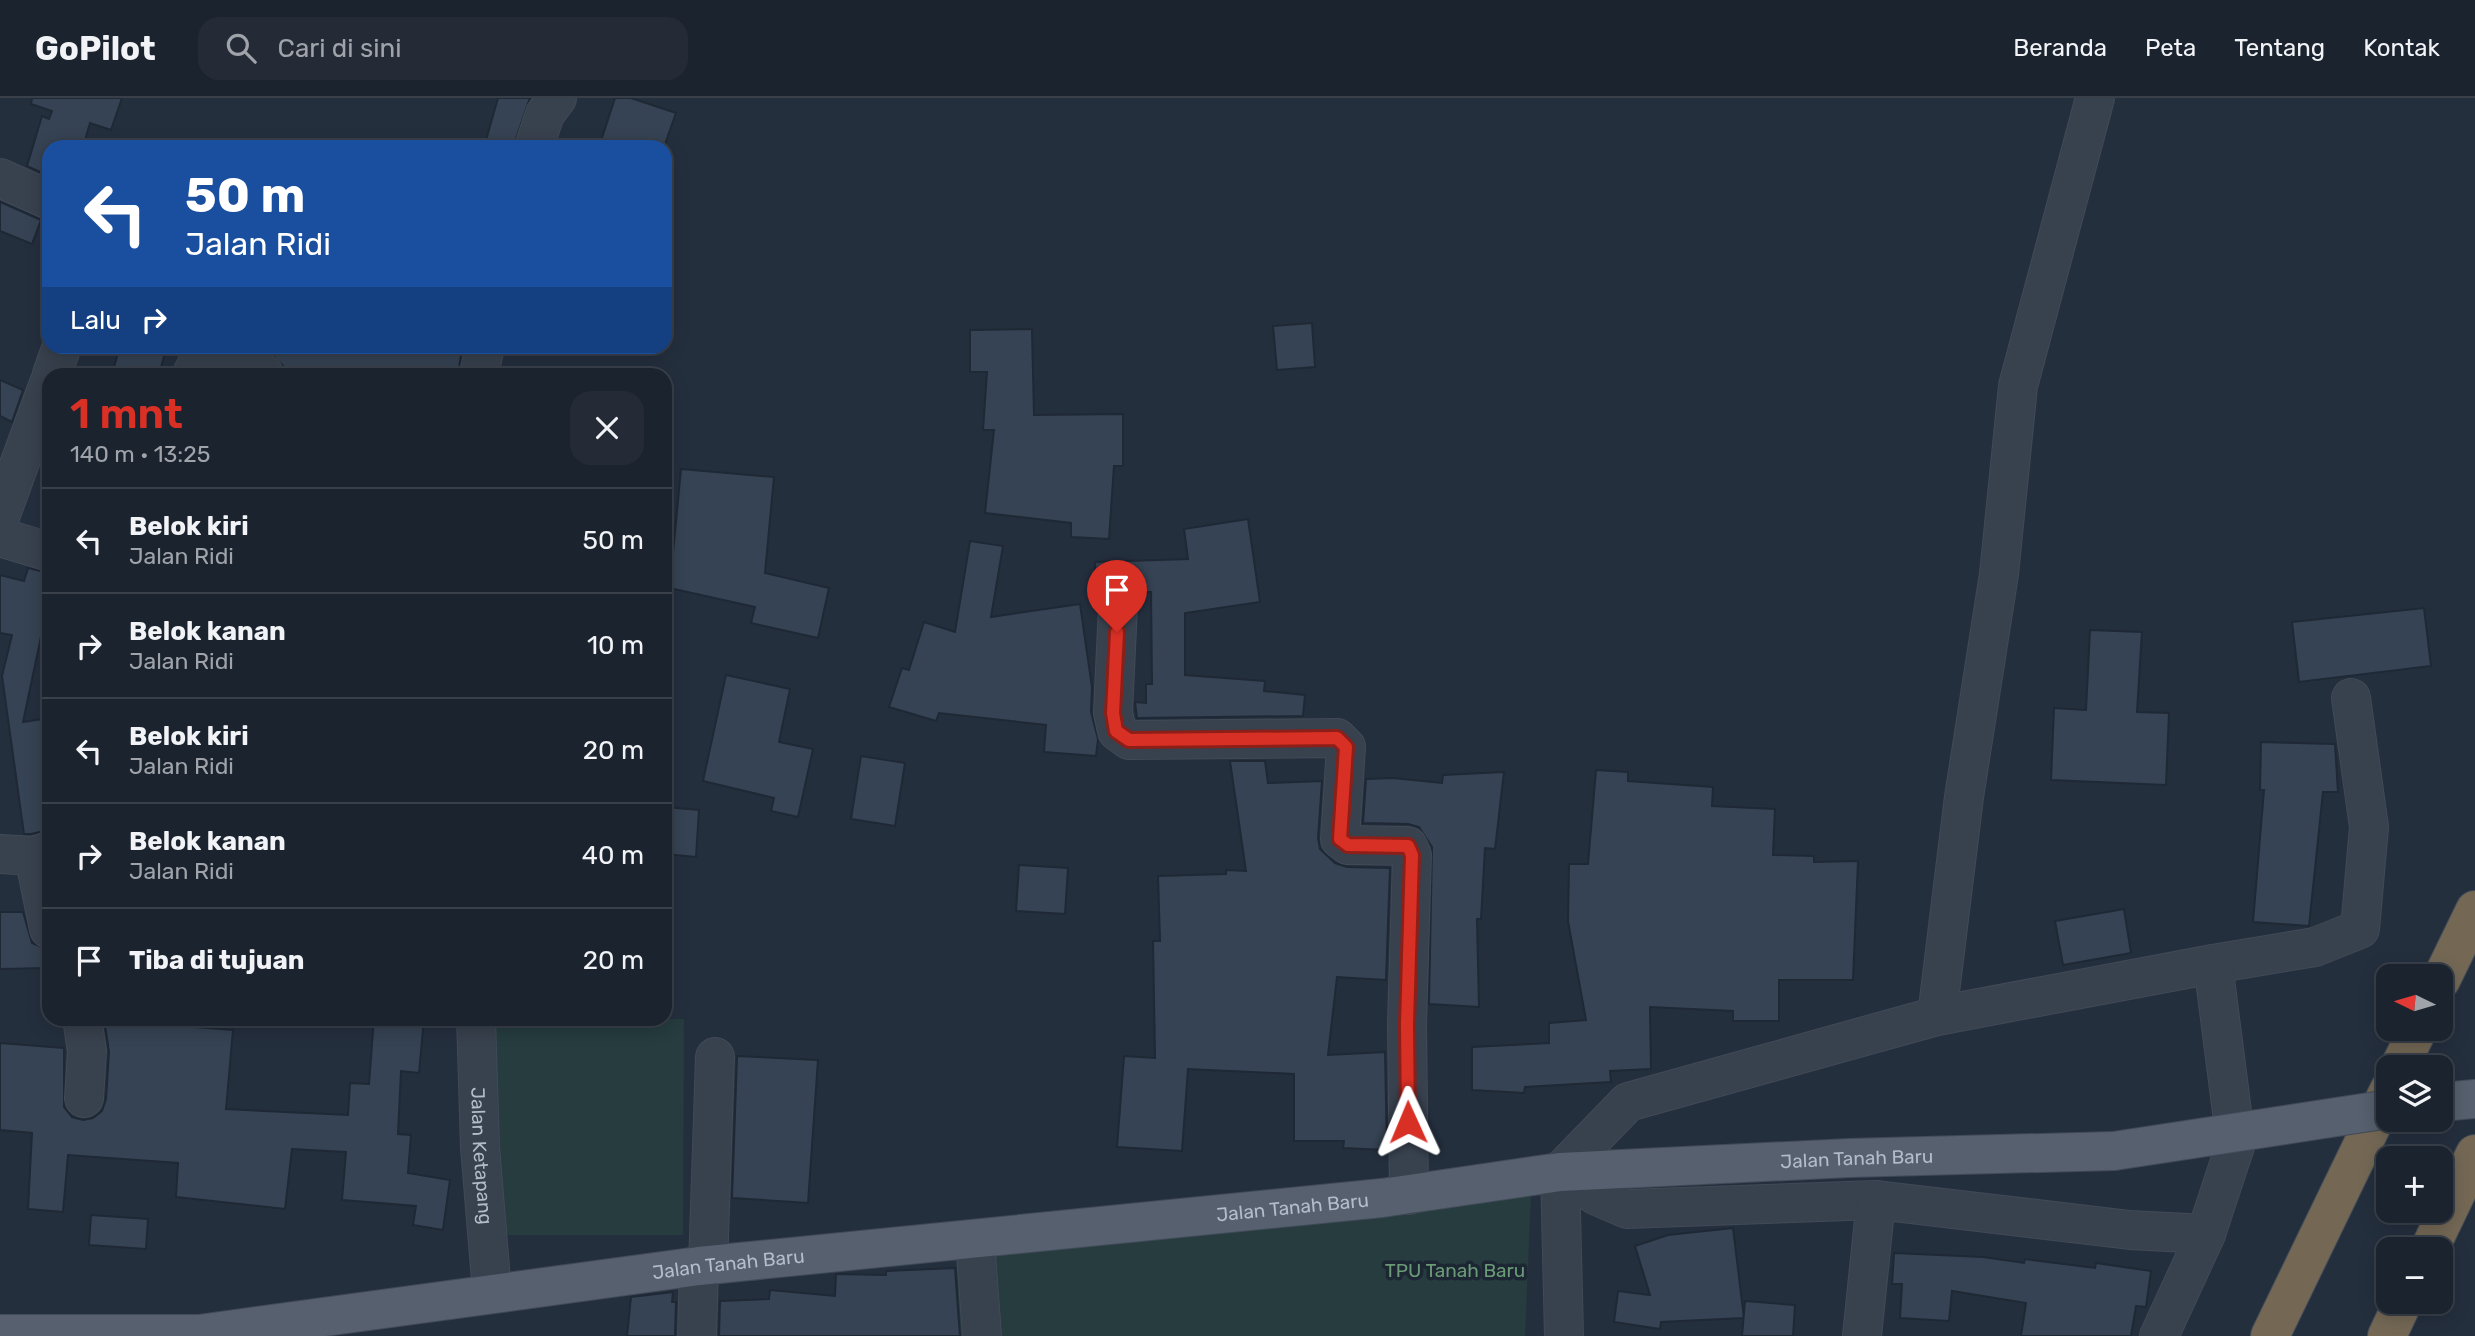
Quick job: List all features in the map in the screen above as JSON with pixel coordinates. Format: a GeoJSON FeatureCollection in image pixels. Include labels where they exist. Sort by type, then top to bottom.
{"type":"FeatureCollection","features":[{"type":"Feature","properties":{"kind":"highway"},"geometry":{"type":"LineString","coordinates":[[2449,964],[2475,910]]}},
{"type":"Feature","properties":{"kind":"highway"},"geometry":{"type":"LineString","coordinates":[[2270,1336],[2376,1117]]}},
{"type":"Feature","properties":{"kind":"highway"},"geometry":{"type":"LineString","coordinates":[[2435,1237],[2475,1154]]}},
{"type":"Feature","properties":{"kind":"highway"},"geometry":{"type":"LineString","coordinates":[[2387,1336],[2397,1314]]}},
{"type":"Feature","properties":{"kind":"main road"},"geometry":{"type":"LineString","coordinates":[[2453,1101],[2475,1099]]}},
{"type":"Feature","properties":{"kind":"main road","name":"Jalan Tanah Baru"},"geometry":{"type":"LineString","coordinates":[[0,1334],[199,1335],[492,1292],[703,1266],[1409,1195],[1560,1172],[1849,1158],[2114,1151],[2376,1111]]}},
{"type":"Feature","properties":{"kind":"street"},"geometry":{"type":"LineString","coordinates":[[536,140],[545,114],[557,98]]}},
{"type":"Feature","properties":{"kind":"street"},"geometry":{"type":"LineString","coordinates":[[1937,1016],[1959,836],[1999,574],[2018,386],[2095,98]]}},
{"type":"Feature","properties":{"kind":"street"},"geometry":{"type":"LineString","coordinates":[[0,178],[42,197]]}},
{"type":"Feature","properties":{"kind":"street"},"geometry":{"type":"LineString","coordinates":[[195,368],[198,362],[215,358],[246,368]]}},
{"type":"Feature","properties":{"kind":"street"},"geometry":{"type":"LineString","coordinates":[[0,517],[42,402]]}},
{"type":"Feature","properties":{"kind":"street"},"geometry":{"type":"LineString","coordinates":[[0,537],[42,550]]}},
{"type":"Feature","properties":{"kind":"street"},"geometry":{"type":"LineString","coordinates":[[1118,606],[1113,713],[1116,731],[1129,740],[1337,738],[1346,747],[1340,839],[1348,845],[1408,846],[1412,855],[1407,1024],[1409,1195]]}},
{"type":"Feature","properties":{"kind":"street"},"geometry":{"type":"LineString","coordinates":[[1564,1336],[1560,1172],[1628,1102],[1937,1016],[2315,947],[2360,929],[2369,827],[2351,698]]}},
{"type":"Feature","properties":{"kind":"street"},"geometry":{"type":"LineString","coordinates":[[28,854],[42,904]]}},
{"type":"Feature","properties":{"kind":"street"},"geometry":{"type":"LineString","coordinates":[[2159,1336],[2206,1234],[2236,1143],[2213,964]]}},
{"type":"Feature","properties":{"kind":"street"},"geometry":{"type":"LineString","coordinates":[[83,1026],[87,1051],[84,1098]]}},
{"type":"Feature","properties":{"kind":"street","name":"Jalan Ketapang"},"geometry":{"type":"LineString","coordinates":[[476,1026],[483,1190],[492,1292]]}},
{"type":"Feature","properties":{"kind":"street"},"geometry":{"type":"LineString","coordinates":[[697,1336],[715,1057]]}},
{"type":"Feature","properties":{"kind":"street"},"geometry":{"type":"LineString","coordinates":[[1560,1172],[1597,1196],[1627,1209],[1876,1200],[2130,1230],[2206,1234]]}},
{"type":"Feature","properties":{"kind":"street"},"geometry":{"type":"LineString","coordinates":[[1862,1336],[1876,1200]]}},
{"type":"Feature","properties":{"kind":"street"},"geometry":{"type":"LineString","coordinates":[[975,1240],[982,1336]]}},
{"type":"Feature","properties":{"kind":"green space"},"geometry":{"type":"Polygon","coordinates":[[[672,1019],[684,1019],[683,1235],[496,1235],[496,1026],[672,1026],[672,1019]]]}},
{"type":"Feature","properties":{"kind":"green space","name":"TPU Tanah Baru"},"geometry":{"type":"Polygon","coordinates":[[[1531,1195],[1525,1336],[957,1336],[959,1257],[1531,1195]]]}},
{"type":"Feature","properties":{"kind":"building"},"geometry":{"type":"Polygon","coordinates":[[[32,98],[122,98],[111,130],[90,123],[85,140],[42,140],[42,173],[27,166],[42,116],[49,119],[52,111],[31,104],[32,98]]]}},
{"type":"Feature","properties":{"kind":"building"},"geometry":{"type":"Polygon","coordinates":[[[498,98],[530,98],[515,140],[486,140],[498,98]]]}},
{"type":"Feature","properties":{"kind":"building"},"geometry":{"type":"Polygon","coordinates":[[[615,98],[631,98],[676,113],[666,140],[601,140],[615,98]]]}},
{"type":"Feature","properties":{"kind":"building"},"geometry":{"type":"Polygon","coordinates":[[[0,202],[41,220],[32,244],[0,231],[0,202]]]}},
{"type":"Feature","properties":{"kind":"building"},"geometry":{"type":"Polygon","coordinates":[[[1312,323],[1315,367],[1277,370],[1273,326],[1312,323]]]}},
{"type":"Feature","properties":{"kind":"building"},"geometry":{"type":"Polygon","coordinates":[[[1032,329],[1034,415],[1123,414],[1123,466],[1114,466],[1109,539],[1071,537],[1071,523],[985,513],[994,430],[983,430],[987,372],[970,372],[970,330],[1032,329]]]}},
{"type":"Feature","properties":{"kind":"building"},"geometry":{"type":"Polygon","coordinates":[[[118,354],[165,354],[161,368],[114,368],[118,354]]]}},
{"type":"Feature","properties":{"kind":"building"},"geometry":{"type":"Polygon","coordinates":[[[271,354],[461,354],[459,368],[284,367],[271,354]]]}},
{"type":"Feature","properties":{"kind":"building"},"geometry":{"type":"Polygon","coordinates":[[[0,380],[23,390],[12,422],[0,416],[0,380]]]}},
{"type":"Feature","properties":{"kind":"building"},"geometry":{"type":"Polygon","coordinates":[[[681,469],[774,477],[765,573],[829,588],[818,638],[751,623],[755,607],[672,589],[681,469]]]}},
{"type":"Feature","properties":{"kind":"building"},"geometry":{"type":"Polygon","coordinates":[[[1248,519],[1260,602],[1185,613],[1185,675],[1265,681],[1264,691],[1305,695],[1303,716],[1137,718],[1135,702],[1146,703],[1146,684],[1152,684],[1151,592],[1134,592],[1118,584],[1096,593],[1095,562],[1188,559],[1184,529],[1248,519]]]}},
{"type":"Feature","properties":{"kind":"building"},"geometry":{"type":"Polygon","coordinates":[[[970,541],[1003,546],[991,617],[1080,604],[1092,687],[1091,712],[1098,739],[1096,756],[1044,752],[1046,725],[939,713],[936,721],[889,707],[902,668],[909,670],[924,622],[955,632],[970,541]]]}},
{"type":"Feature","properties":{"kind":"building"},"geometry":{"type":"Polygon","coordinates":[[[28,568],[42,571],[42,632],[23,722],[42,719],[42,832],[31,834],[24,834],[2,676],[12,635],[0,633],[0,575],[24,581],[28,568]]]}},
{"type":"Feature","properties":{"kind":"building"},"geometry":{"type":"Polygon","coordinates":[[[2424,608],[2431,666],[2299,682],[2292,622],[2424,608]]]}},
{"type":"Feature","properties":{"kind":"building"},"geometry":{"type":"Polygon","coordinates":[[[2090,630],[2142,632],[2137,712],[2169,713],[2166,785],[2051,780],[2054,708],[2086,710],[2090,630]]]}},
{"type":"Feature","properties":{"kind":"building"},"geometry":{"type":"Polygon","coordinates":[[[726,675],[790,689],[779,742],[813,749],[798,817],[771,811],[774,798],[703,781],[726,675]]]}},
{"type":"Feature","properties":{"kind":"building"},"geometry":{"type":"Polygon","coordinates":[[[2261,742],[2335,744],[2338,792],[2323,792],[2309,926],[2253,922],[2264,790],[2260,790],[2261,742]]]}},
{"type":"Feature","properties":{"kind":"building"},"geometry":{"type":"Polygon","coordinates":[[[861,756],[905,763],[895,826],[851,819],[861,756]]]}},
{"type":"Feature","properties":{"kind":"building"},"geometry":{"type":"Polygon","coordinates":[[[1230,761],[1265,761],[1268,783],[1322,781],[1318,838],[1320,849],[1335,863],[1347,867],[1390,868],[1386,980],[1337,977],[1328,1055],[1385,1052],[1387,1150],[1343,1148],[1344,1141],[1294,1141],[1294,1074],[1188,1069],[1182,1151],[1117,1147],[1124,1056],[1155,1058],[1153,941],[1160,941],[1158,876],[1226,874],[1226,870],[1246,871],[1230,761]]]}},
{"type":"Feature","properties":{"kind":"building"},"geometry":{"type":"Polygon","coordinates":[[[1596,770],[1628,772],[1628,781],[1713,787],[1712,806],[1775,809],[1773,855],[1814,856],[1814,862],[1858,861],[1853,980],[1779,980],[1779,1021],[1733,1021],[1733,1011],[1650,1007],[1651,1069],[1610,1071],[1611,1082],[1525,1087],[1524,1093],[1472,1090],[1472,1047],[1549,1043],[1549,1023],[1586,1020],[1568,921],[1569,864],[1588,864],[1596,770]]]}},
{"type":"Feature","properties":{"kind":"building"},"geometry":{"type":"Polygon","coordinates":[[[1504,772],[1495,849],[1485,848],[1481,919],[1477,919],[1479,1007],[1429,1004],[1432,847],[1419,827],[1408,824],[1363,823],[1366,779],[1393,778],[1442,783],[1443,775],[1504,772]]]}},
{"type":"Feature","properties":{"kind":"building"},"geometry":{"type":"Polygon","coordinates":[[[672,808],[699,810],[696,857],[672,855],[672,808]]]}},
{"type":"Feature","properties":{"kind":"building"},"geometry":{"type":"Polygon","coordinates":[[[1019,865],[1068,868],[1065,914],[1016,911],[1019,865]]]}},
{"type":"Feature","properties":{"kind":"building"},"geometry":{"type":"Polygon","coordinates":[[[2124,909],[2131,953],[2063,965],[2055,921],[2124,909]]]}},
{"type":"Feature","properties":{"kind":"building"},"geometry":{"type":"Polygon","coordinates":[[[0,912],[23,912],[32,943],[42,947],[42,968],[0,969],[0,912]]]}},
{"type":"Feature","properties":{"kind":"building"},"geometry":{"type":"Polygon","coordinates":[[[105,1026],[182,1026],[233,1030],[226,1109],[348,1115],[350,1083],[369,1084],[373,1026],[423,1026],[419,1073],[401,1071],[398,1134],[411,1135],[408,1173],[450,1180],[443,1230],[413,1225],[416,1206],[342,1200],[346,1152],[292,1149],[285,1209],[176,1197],[178,1163],[68,1155],[63,1212],[28,1209],[32,1133],[0,1130],[0,1043],[64,1048],[64,1107],[72,1117],[83,1120],[93,1118],[102,1111],[106,1099],[109,1052],[105,1026]]]}},
{"type":"Feature","properties":{"kind":"building"},"geometry":{"type":"Polygon","coordinates":[[[737,1056],[818,1060],[808,1203],[732,1198],[737,1056]]]}},
{"type":"Feature","properties":{"kind":"building"},"geometry":{"type":"Polygon","coordinates":[[[91,1215],[148,1219],[146,1249],[89,1245],[91,1215]]]}},
{"type":"Feature","properties":{"kind":"building"},"geometry":{"type":"Polygon","coordinates":[[[1733,1228],[1744,1318],[1661,1322],[1660,1329],[1614,1322],[1618,1291],[1650,1295],[1635,1246],[1668,1235],[1733,1228]]]}},
{"type":"Feature","properties":{"kind":"building"},"geometry":{"type":"Polygon","coordinates":[[[1894,1253],[1983,1257],[2024,1263],[2025,1259],[2095,1268],[2096,1263],[2151,1271],[2146,1307],[2136,1306],[2131,1336],[2021,1336],[2026,1303],[1952,1291],[1949,1321],[1900,1318],[1902,1284],[1892,1284],[1894,1253]]]}},
{"type":"Feature","properties":{"kind":"building"},"geometry":{"type":"Polygon","coordinates":[[[955,1268],[960,1336],[719,1336],[720,1301],[769,1299],[770,1290],[835,1296],[836,1274],[886,1275],[886,1271],[955,1268]]]}},
{"type":"Feature","properties":{"kind":"building"},"geometry":{"type":"Polygon","coordinates":[[[673,1292],[672,1302],[676,1302],[675,1336],[627,1336],[631,1297],[673,1292]]]}},
{"type":"Feature","properties":{"kind":"building"},"geometry":{"type":"Polygon","coordinates":[[[1745,1301],[1795,1305],[1793,1336],[1742,1336],[1745,1301]]]}},
{"type":"Feature","properties":{"kind":"route"},"geometry":{"type":"LineString","coordinates":[[1117,632],[1113,713],[1116,731],[1129,740],[1287,741],[1337,738],[1343,741],[1346,747],[1340,839],[1348,845],[1408,846],[1412,855],[1407,1024],[1408,1122]]}}]}
